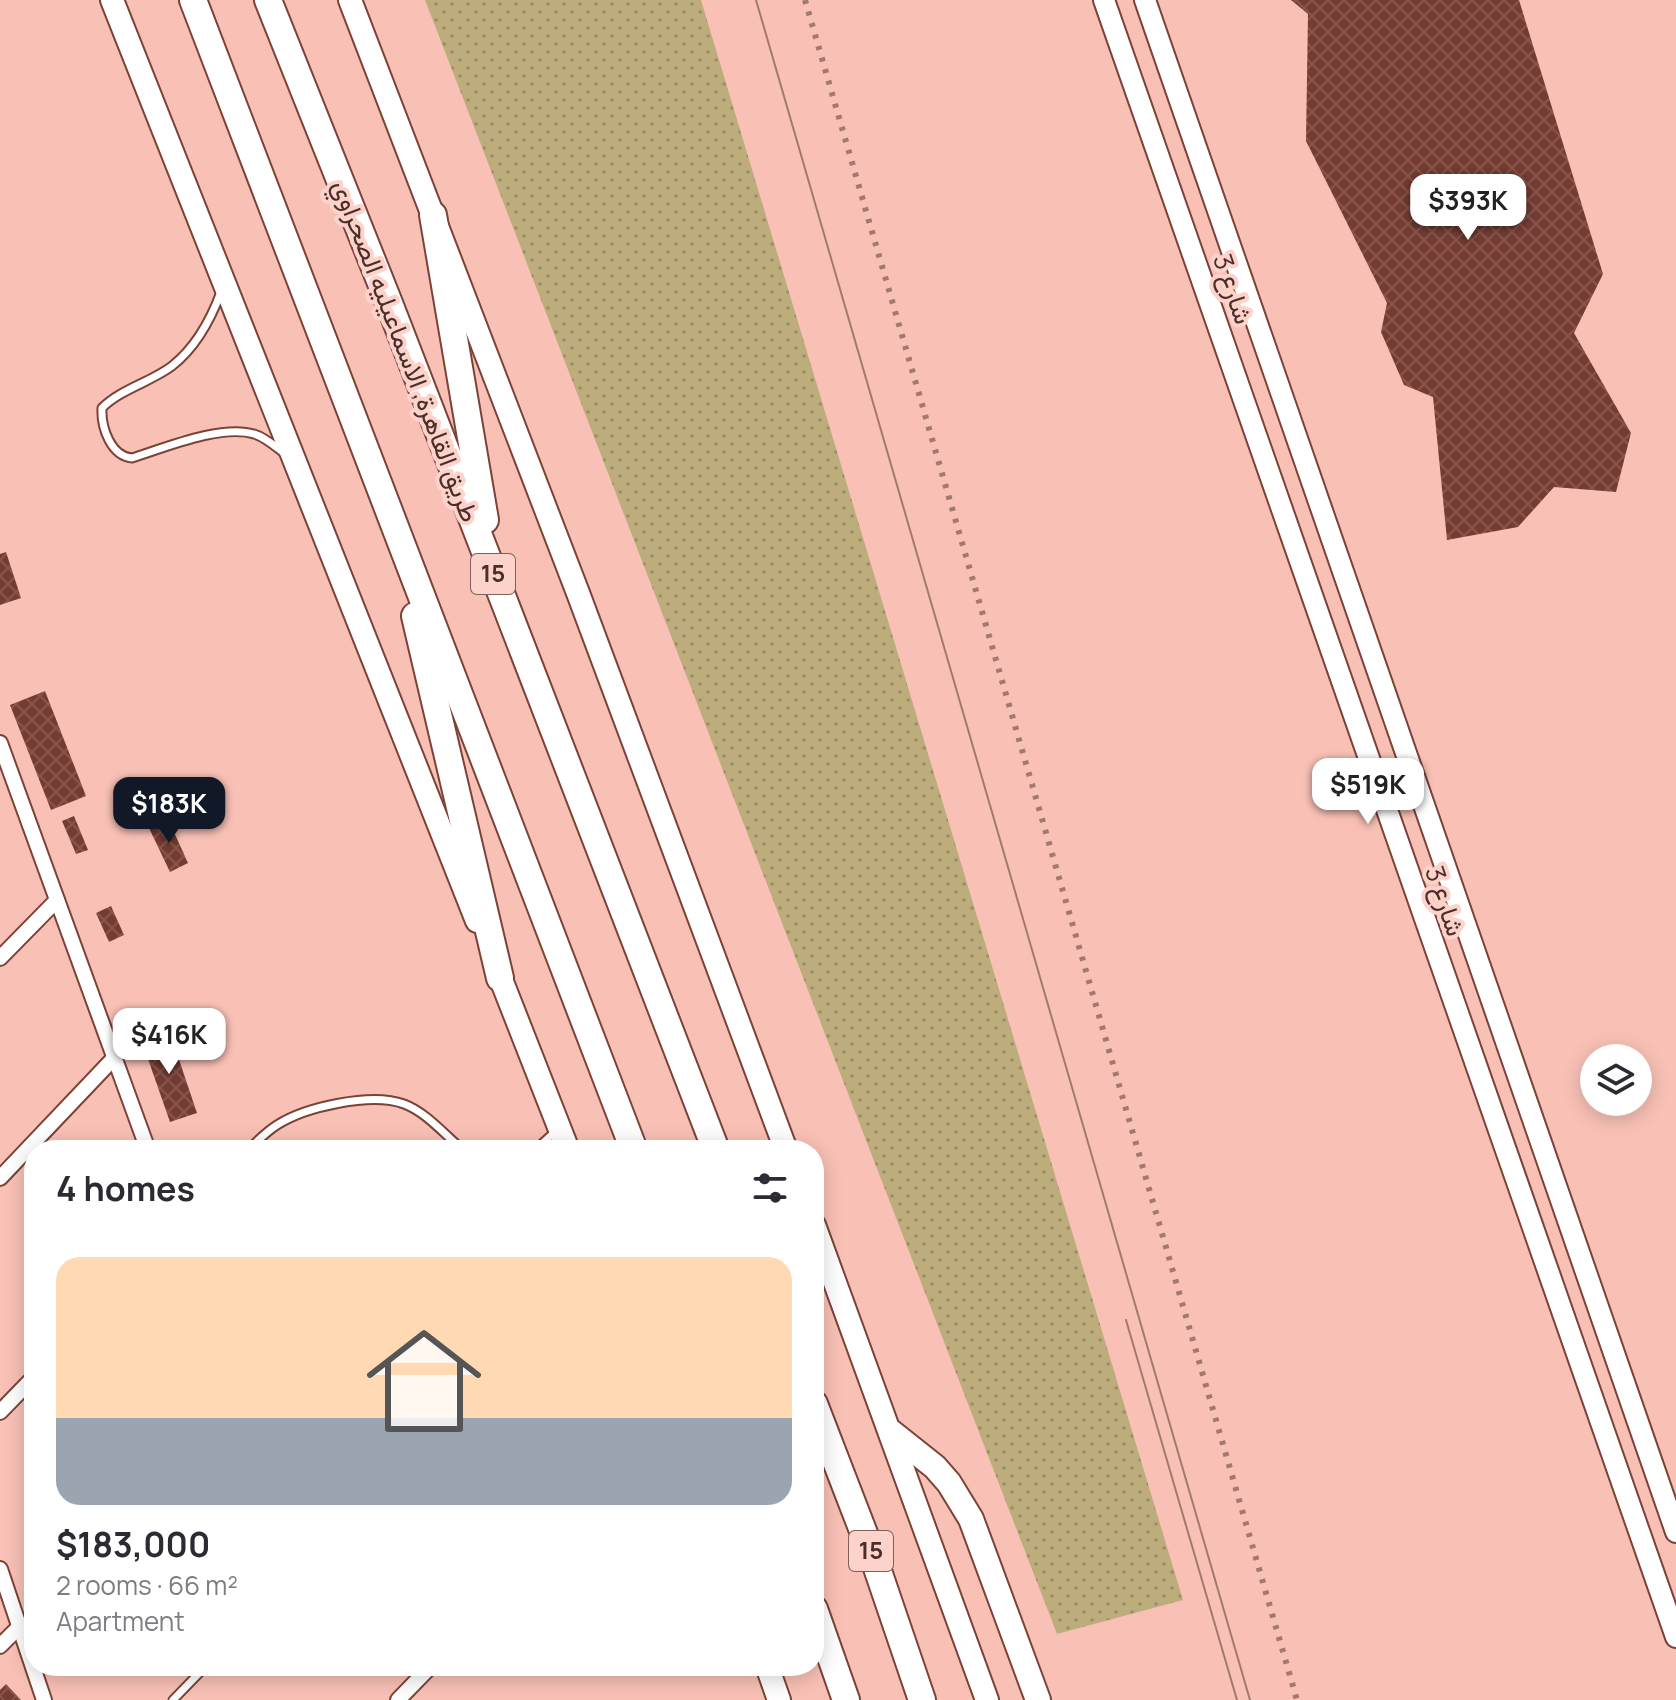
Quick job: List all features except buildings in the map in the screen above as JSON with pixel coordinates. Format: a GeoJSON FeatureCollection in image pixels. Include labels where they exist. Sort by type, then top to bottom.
{"type":"FeatureCollection","features":[{"type":"Feature","properties":{"kind":"highway"},"geometry":{"type":"LineString","coordinates":[[193,0],[630,1140]]}},
{"type":"Feature","properties":{"kind":"highway","name":"طريق القاهرة, الاسماعيليه الصحراوي"},"geometry":{"type":"LineString","coordinates":[[268,0],[389,303],[712,1140]]}},
{"type":"Feature","properties":{"kind":"highway"},"geometry":{"type":"LineString","coordinates":[[433,215],[495,579]]}},
{"type":"Feature","properties":{"kind":"highway"},"geometry":{"type":"LineString","coordinates":[[392,519],[500,978]]}},
{"type":"Feature","properties":{"kind":"highway","name":"15"},"geometry":{"type":"LineString","coordinates":[[824,1430],[875,1562],[922,1700]]}},
{"type":"Feature","properties":{"kind":"highway"},"geometry":{"type":"LineString","coordinates":[[891,1432],[935,1467],[971,1519],[1038,1700]]}},
{"type":"Feature","properties":{"kind":"highway"},"geometry":{"type":"LineString","coordinates":[[824,1637],[846,1700]]}},
{"type":"Feature","properties":{"kind":"main road"},"geometry":{"type":"LineString","coordinates":[[112,0],[564,1140]]}},
{"type":"Feature","properties":{"kind":"main road"},"geometry":{"type":"LineString","coordinates":[[350,0],[578,593],[782,1140]]}},
{"type":"Feature","properties":{"kind":"main road","name":"شارع 3"},"geometry":{"type":"LineString","coordinates":[[1104,0],[1676,1637]]}},
{"type":"Feature","properties":{"kind":"main road","name":"شارع 3"},"geometry":{"type":"LineString","coordinates":[[1145,0],[1676,1532]]}},
{"type":"Feature","properties":{"kind":"main road"},"geometry":{"type":"LineString","coordinates":[[824,1252],[987,1700]]}},
{"type":"Feature","properties":{"kind":"main road"},"geometry":{"type":"LineString","coordinates":[[771,1676],[779,1700]]}},
{"type":"Feature","properties":{"kind":"street"},"geometry":{"type":"LineString","coordinates":[[0,743],[144,1140]]}},
{"type":"Feature","properties":{"kind":"street"},"geometry":{"type":"LineString","coordinates":[[0,958],[57,900]]}},
{"type":"Feature","properties":{"kind":"street"},"geometry":{"type":"LineString","coordinates":[[36,1140],[114,1058]]}},
{"type":"Feature","properties":{"kind":"street"},"geometry":{"type":"LineString","coordinates":[[0,1178],[24,1153]]}},
{"type":"Feature","properties":{"kind":"street"},"geometry":{"type":"LineString","coordinates":[[0,1412],[24,1387]]}},
{"type":"Feature","properties":{"kind":"street"},"geometry":{"type":"LineString","coordinates":[[0,1569],[24,1642]]}},
{"type":"Feature","properties":{"kind":"street"},"geometry":{"type":"LineString","coordinates":[[0,1646],[19,1627]]}},
{"type":"Feature","properties":{"kind":"street"},"geometry":{"type":"LineString","coordinates":[[36,1676],[44,1700]]}},
{"type":"Feature","properties":{"kind":"street"},"geometry":{"type":"LineString","coordinates":[[398,1700],[421,1676]]}},
{"type":"Feature","properties":{"kind":"lane"},"geometry":{"type":"LineString","coordinates":[[224,283],[216,307],[195,341],[173,365],[102,408],[115,452],[132,458],[228,432],[253,433],[271,443],[297,467]]}},
{"type":"Feature","properties":{"kind":"lane"},"geometry":{"type":"LineString","coordinates":[[259,1140],[279,1123],[301,1114],[329,1105],[380,1100],[404,1104],[413,1109],[451,1140]]}},
{"type":"Feature","properties":{"kind":"lane"},"geometry":{"type":"LineString","coordinates":[[546,1140],[560,1128]]}},
{"type":"Feature","properties":{"kind":"lane"},"geometry":{"type":"LineString","coordinates":[[173,1700],[196,1676]]}},
{"type":"Feature","properties":{"kind":"shaded area"},"geometry":{"type":"Polygon","coordinates":[[[425,0],[701,0],[1183,1600],[1057,1634],[425,0]]]}},
{"type":"Feature","properties":{"kind":"tram line"},"geometry":{"type":"LineString","coordinates":[[756,0],[1250,1700]]}},
{"type":"Feature","properties":{"kind":"tram line"},"geometry":{"type":"LineString","coordinates":[[1126,1320],[1237,1700]]}},
{"type":"Feature","properties":{"kind":"railway"},"geometry":{"type":"LineString","coordinates":[[805,0],[1297,1700]]}}]}
